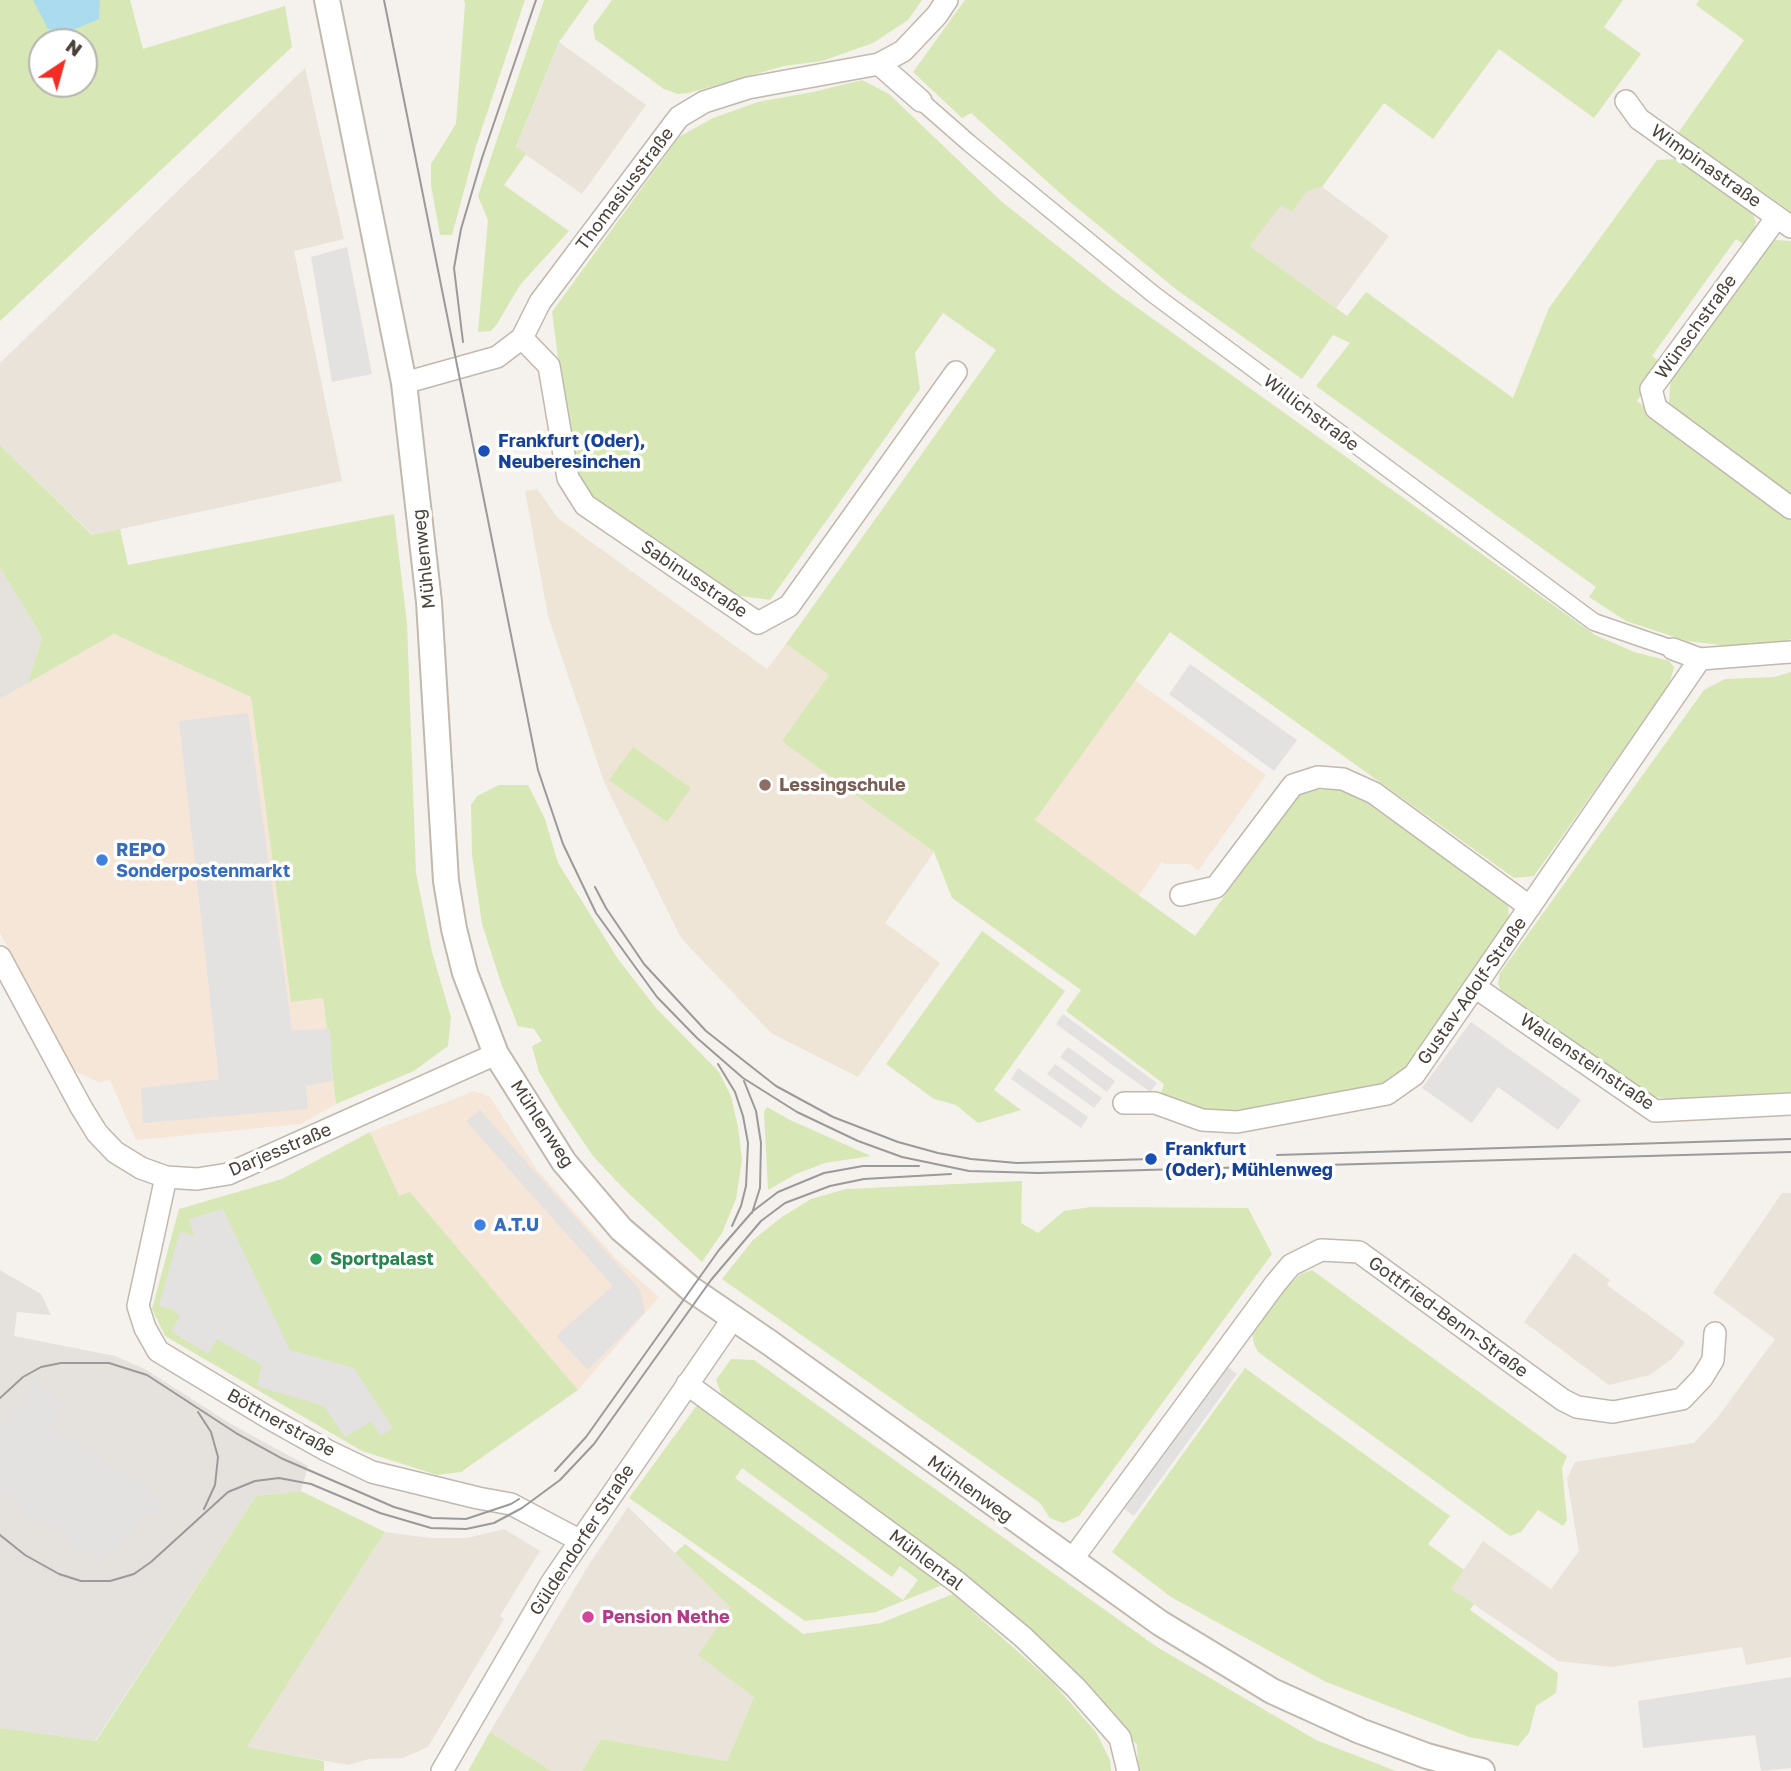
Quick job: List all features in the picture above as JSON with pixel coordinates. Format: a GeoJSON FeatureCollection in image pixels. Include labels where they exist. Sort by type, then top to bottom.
{"type":"FeatureCollection","features":[{"type":"Feature","properties":{"kind":"street","name":"Mühlenweg"},"geometry":{"type":"LineString","coordinates":[[327,0],[404,383],[429,602],[446,881],[454,929],[465,973],[496,1054],[564,1162],[621,1229],[691,1289],[734,1317],[1160,1623],[1272,1691],[1360,1731],[1427,1756],[1482,1771]]}},
{"type":"Feature","properties":{"kind":"street","name":"Thomasiusstraße"},"geometry":{"type":"LineString","coordinates":[[404,383],[496,357],[522,338],[540,302],[679,117],[704,102],[748,89],[879,64],[904,51],[947,0]]}},
{"type":"Feature","properties":{"kind":"street","name":"Willichstraße"},"geometry":{"type":"LineString","coordinates":[[879,64],[969,143],[1185,319],[1594,622],[1700,659],[1791,652]]}},
{"type":"Feature","properties":{"kind":"street","name":"Wimpinastraße"},"geometry":{"type":"LineString","coordinates":[[1626,101],[1639,119],[1784,222]]}},
{"type":"Feature","properties":{"kind":"street","name":"Wünschstraße"},"geometry":{"type":"LineString","coordinates":[[1784,222],[1651,388],[1656,408],[1791,508]]}},
{"type":"Feature","properties":{"kind":"street","name":"Sabinusstraße"},"geometry":{"type":"LineString","coordinates":[[522,338],[549,366],[568,478],[585,505],[758,623],[789,606],[956,372]]}},
{"type":"Feature","properties":{"kind":"street","name":"Gustav-Adolf-Straße"},"geometry":{"type":"LineString","coordinates":[[1124,1103],[1155,1103],[1202,1120],[1237,1122],[1387,1094],[1414,1075],[1700,659]]}},
{"type":"Feature","properties":{"kind":"street"},"geometry":{"type":"LineString","coordinates":[[1181,895],[1216,887],[1293,785],[1318,777],[1343,779],[1374,793],[1530,907]]}},
{"type":"Feature","properties":{"kind":"street","name":"Darjesstraße"},"geometry":{"type":"LineString","coordinates":[[0,957],[97,1133],[115,1152],[141,1168],[166,1177],[197,1179],[229,1174],[496,1054]]}},
{"type":"Feature","properties":{"kind":"street","name":"Wallensteinstraße"},"geometry":{"type":"LineString","coordinates":[[1475,987],[1655,1111],[1791,1104]]}},
{"type":"Feature","properties":{"kind":"street","name":"Böttnerstraße"},"geometry":{"type":"LineString","coordinates":[[166,1177],[138,1306],[145,1328],[158,1351],[269,1418],[372,1472],[511,1504],[579,1540]]}},
{"type":"Feature","properties":{"kind":"street","name":"Gottfried-Benn-Straße"},"geometry":{"type":"LineString","coordinates":[[1071,1561],[1275,1284],[1291,1265],[1321,1250],[1359,1252],[1563,1400],[1577,1407],[1613,1412],[1682,1398],[1702,1378],[1713,1360],[1715,1333]]}},
{"type":"Feature","properties":{"kind":"street","name":"Güldendorfer Straße"},"geometry":{"type":"LineString","coordinates":[[443,1771],[552,1582],[734,1317]]}},
{"type":"Feature","properties":{"kind":"street","name":"Mühlental"},"geometry":{"type":"LineString","coordinates":[[687,1384],[957,1582],[1023,1637],[1076,1688],[1120,1738],[1128,1771]]}},
{"type":"Feature","properties":{"kind":"shaded area"},"geometry":{"type":"Polygon","coordinates":[[[559,42],[646,105],[582,194],[516,148],[559,42]]]}},
{"type":"Feature","properties":{"kind":"shaded area"},"geometry":{"type":"Polygon","coordinates":[[[305,68],[344,239],[294,251],[342,481],[93,535],[0,445],[0,363],[305,68]]]}},
{"type":"Feature","properties":{"kind":"shaded area"},"geometry":{"type":"Polygon","coordinates":[[[1322,187],[1389,236],[1336,308],[1250,246],[1281,204],[1292,212],[1307,191],[1322,187]]]}},
{"type":"Feature","properties":{"kind":"shaded area"},"geometry":{"type":"Polygon","coordinates":[[[347,247],[372,374],[332,382],[311,257],[347,247]]]}},
{"type":"Feature","properties":{"kind":"shaded area","name":"Lessingschule"},"geometry":{"type":"Polygon","coordinates":[[[537,489],[558,518],[767,669],[786,644],[829,675],[783,741],[934,852],[885,923],[940,963],[858,1077],[771,1033],[681,938],[604,782],[548,616],[525,491],[537,489]]]}},
{"type":"Feature","properties":{"kind":"shaded area"},"geometry":{"type":"Polygon","coordinates":[[[0,568],[42,637],[28,683],[0,699],[0,568]]]}},
{"type":"Feature","properties":{"kind":"shaded area"},"geometry":{"type":"Polygon","coordinates":[[[114,634],[251,697],[291,1001],[323,998],[336,1104],[301,1124],[136,1140],[110,1080],[99,1082],[72,1070],[0,933],[0,699],[114,634]]]}},
{"type":"Feature","properties":{"kind":"shaded area"},"geometry":{"type":"Polygon","coordinates":[[[1190,664],[1297,740],[1274,771],[1169,694],[1190,664]]]}},
{"type":"Feature","properties":{"kind":"shaded area"},"geometry":{"type":"Polygon","coordinates":[[[1135,680],[1266,775],[1198,871],[1190,864],[1162,862],[1139,895],[1034,820],[1135,680]]]}},
{"type":"Feature","properties":{"kind":"shaded area"},"geometry":{"type":"Polygon","coordinates":[[[248,713],[292,1030],[330,1029],[333,1081],[306,1086],[308,1109],[143,1123],[141,1088],[219,1079],[179,721],[248,713]]]}},
{"type":"Feature","properties":{"kind":"shaded area"},"geometry":{"type":"Polygon","coordinates":[[[1063,1014],[1157,1083],[1150,1092],[1056,1024],[1063,1014]]]}},
{"type":"Feature","properties":{"kind":"shaded area"},"geometry":{"type":"Polygon","coordinates":[[[1471,1022],[1581,1100],[1558,1130],[1498,1087],[1472,1123],[1422,1088],[1471,1022]]]}},
{"type":"Feature","properties":{"kind":"shaded area"},"geometry":{"type":"Polygon","coordinates":[[[1068,1047],[1115,1081],[1107,1092],[1060,1057],[1068,1047]]]}},
{"type":"Feature","properties":{"kind":"shaded area"},"geometry":{"type":"Polygon","coordinates":[[[1055,1064],[1102,1098],[1094,1108],[1047,1074],[1055,1064]]]}},
{"type":"Feature","properties":{"kind":"shaded area"},"geometry":{"type":"Polygon","coordinates":[[[1018,1068],[1088,1117],[1081,1128],[1011,1079],[1018,1068]]]}},
{"type":"Feature","properties":{"kind":"shaded area"},"geometry":{"type":"Polygon","coordinates":[[[474,1091],[490,1097],[537,1170],[617,1260],[659,1297],[578,1390],[410,1193],[399,1197],[370,1132],[474,1091]]]}},
{"type":"Feature","properties":{"kind":"shaded area"},"geometry":{"type":"Polygon","coordinates":[[[480,1110],[640,1290],[645,1312],[588,1370],[556,1336],[613,1286],[466,1121],[480,1110]]]}},
{"type":"Feature","properties":{"kind":"shaded area"},"geometry":{"type":"Polygon","coordinates":[[[1782,1193],[1791,1193],[1791,1657],[1746,1665],[1742,1647],[1612,1667],[1558,1661],[1451,1589],[1483,1541],[1551,1589],[1579,1551],[1567,1479],[1575,1462],[1694,1443],[1718,1417],[1775,1339],[1713,1293],[1782,1193]]]}},
{"type":"Feature","properties":{"kind":"shaded area"},"geometry":{"type":"Polygon","coordinates":[[[223,1209],[290,1350],[354,1368],[393,1428],[381,1436],[371,1422],[345,1437],[324,1406],[257,1386],[262,1365],[217,1339],[208,1354],[171,1331],[180,1316],[172,1309],[159,1306],[180,1231],[194,1236],[189,1219],[223,1209]]]}},
{"type":"Feature","properties":{"kind":"shaded area"},"geometry":{"type":"Polygon","coordinates":[[[1574,1253],[1610,1280],[1607,1285],[1685,1342],[1673,1358],[1650,1375],[1609,1385],[1524,1322],[1574,1253]]]}},
{"type":"Feature","properties":{"kind":"shaded area"},"geometry":{"type":"Polygon","coordinates":[[[0,1270],[41,1294],[51,1315],[17,1312],[14,1336],[115,1356],[145,1369],[231,1424],[308,1466],[301,1491],[256,1496],[95,1741],[0,1728],[0,1270]]]}},
{"type":"Feature","properties":{"kind":"shaded area"},"geometry":{"type":"Polygon","coordinates":[[[1228,1367],[1237,1374],[1134,1516],[1124,1509],[1228,1367]]]}},
{"type":"Feature","properties":{"kind":"shaded area"},"geometry":{"type":"Polygon","coordinates":[[[33,1380],[66,1402],[51,1426],[166,1501],[155,1518],[148,1514],[135,1532],[130,1530],[115,1552],[108,1548],[99,1561],[0,1496],[0,1430],[33,1380]]]}},
{"type":"Feature","properties":{"kind":"shaded area"},"geometry":{"type":"Polygon","coordinates":[[[628,1507],[731,1608],[754,1697],[727,1761],[601,1739],[582,1771],[552,1771],[490,1732],[588,1566],[628,1507]]]}},
{"type":"Feature","properties":{"kind":"shaded area"},"geometry":{"type":"Polygon","coordinates":[[[504,1529],[540,1551],[500,1616],[504,1619],[428,1747],[403,1758],[369,1759],[349,1765],[247,1747],[385,1532],[430,1538],[467,1538],[504,1529]]]}},
{"type":"Feature","properties":{"kind":"shaded area"},"geometry":{"type":"Polygon","coordinates":[[[1791,1677],[1791,1768],[1761,1771],[1755,1735],[1643,1748],[1638,1701],[1791,1677]]]}},
{"type":"Feature","properties":{"kind":"green space"},"geometry":{"type":"Polygon","coordinates":[[[0,0],[130,0],[143,49],[285,6],[292,47],[0,321],[0,0]]]}},
{"type":"Feature","properties":{"kind":"green space"},"geometry":{"type":"Polygon","coordinates":[[[464,0],[525,0],[476,146],[452,235],[440,235],[431,185],[431,164],[456,124],[464,0]]]}},
{"type":"Feature","properties":{"kind":"green space"},"geometry":{"type":"Polygon","coordinates":[[[544,0],[589,0],[559,42],[516,147],[526,154],[504,185],[569,231],[520,285],[491,331],[478,332],[488,220],[478,196],[544,0]]]}},
{"type":"Feature","properties":{"kind":"green space"},"geometry":{"type":"Polygon","coordinates":[[[612,0],[922,0],[908,20],[873,43],[822,61],[784,66],[678,94],[664,89],[595,39],[593,26],[612,0]]]}},
{"type":"Feature","properties":{"kind":"green space"},"geometry":{"type":"Polygon","coordinates":[[[965,0],[1623,0],[1604,27],[1641,54],[1594,118],[1499,49],[1433,139],[1384,103],[1322,187],[1307,191],[1292,212],[1281,205],[1250,246],[1347,316],[1366,292],[1513,398],[1549,308],[1657,160],[1679,159],[1753,214],[1756,222],[1753,236],[1746,246],[1736,239],[1652,356],[1663,364],[1637,401],[1791,516],[1791,639],[1737,647],[1687,641],[1626,621],[1589,597],[1596,587],[1316,386],[1350,343],[1333,335],[1302,379],[1177,290],[1070,202],[971,113],[962,118],[913,72],[965,0]]]}},
{"type":"Feature","properties":{"kind":"green space"},"geometry":{"type":"Polygon","coordinates":[[[1699,0],[1791,0],[1791,212],[1678,133],[1744,40],[1696,5],[1699,0]]]}},
{"type":"Feature","properties":{"kind":"green space"},"geometry":{"type":"Polygon","coordinates":[[[862,80],[889,94],[1001,201],[1114,291],[1595,635],[1634,652],[1669,661],[1674,667],[1669,685],[1534,876],[1514,878],[1170,632],[1035,820],[1195,936],[1299,795],[1317,790],[1343,789],[1361,797],[1508,902],[1509,921],[1398,1079],[1386,1087],[1245,1112],[1195,1110],[1160,1096],[1164,1084],[1066,1011],[1081,990],[952,898],[934,852],[782,741],[829,675],[786,644],[996,350],[943,313],[915,353],[920,389],[770,600],[733,595],[591,498],[577,478],[568,435],[552,312],[679,137],[713,118],[758,102],[862,80]]]}},
{"type":"Feature","properties":{"kind":"green space"},"geometry":{"type":"Polygon","coordinates":[[[1775,240],[1791,241],[1791,499],[1680,415],[1669,402],[1671,374],[1762,250],[1775,240]]]}},
{"type":"Feature","properties":{"kind":"green space"},"geometry":{"type":"Polygon","coordinates":[[[0,445],[92,535],[120,529],[128,565],[394,514],[407,623],[416,873],[432,952],[451,1017],[448,1046],[414,1071],[336,1104],[323,998],[291,1002],[251,697],[114,634],[28,683],[42,637],[0,568],[0,445]]]}},
{"type":"Feature","properties":{"kind":"green space"},"geometry":{"type":"Polygon","coordinates":[[[1791,672],[1791,1092],[1671,1099],[1648,1096],[1501,991],[1498,984],[1500,973],[1704,690],[1725,679],[1774,677],[1791,672]]]}},
{"type":"Feature","properties":{"kind":"green space"},"geometry":{"type":"Polygon","coordinates":[[[633,747],[691,788],[667,822],[609,780],[633,747]]]}},
{"type":"Feature","properties":{"kind":"green space"},"geometry":{"type":"Polygon","coordinates":[[[499,785],[528,785],[545,819],[558,863],[618,959],[656,1008],[719,1072],[731,1096],[742,1160],[736,1199],[722,1233],[702,1262],[593,1156],[539,1072],[532,1046],[542,1041],[534,1029],[518,1026],[482,924],[472,855],[471,805],[477,796],[499,785]]]}},
{"type":"Feature","properties":{"kind":"green space"},"geometry":{"type":"Polygon","coordinates":[[[982,931],[1065,991],[994,1090],[1021,1110],[978,1123],[956,1105],[934,1099],[886,1064],[982,931]]]}},
{"type":"Feature","properties":{"kind":"green space"},"geometry":{"type":"Polygon","coordinates":[[[767,1107],[871,1156],[825,1163],[796,1174],[768,1190],[764,1112],[767,1107]]]}},
{"type":"Feature","properties":{"kind":"green space","name":"Sportpalast"},"geometry":{"type":"Polygon","coordinates":[[[370,1132],[399,1196],[410,1192],[578,1390],[461,1472],[437,1475],[362,1451],[165,1336],[152,1309],[179,1209],[282,1179],[370,1132]]]}},
{"type":"Feature","properties":{"kind":"green space"},"geometry":{"type":"Polygon","coordinates":[[[1022,1181],[1021,1223],[1038,1233],[1064,1211],[1091,1207],[1248,1208],[1272,1254],[1079,1516],[1063,1523],[1050,1518],[1040,1503],[722,1279],[753,1240],[811,1199],[846,1189],[1022,1181]]]}},
{"type":"Feature","properties":{"kind":"green space"},"geometry":{"type":"Polygon","coordinates":[[[1312,1270],[1567,1456],[1562,1468],[1567,1520],[1563,1526],[1538,1510],[1521,1532],[1510,1536],[1258,1352],[1252,1332],[1285,1289],[1301,1274],[1312,1270]]]}},
{"type":"Feature","properties":{"kind":"green space"},"geometry":{"type":"Polygon","coordinates":[[[731,1359],[754,1360],[1157,1647],[1316,1740],[1396,1771],[1138,1771],[1137,1745],[1080,1683],[726,1406],[716,1380],[731,1359]]]}},
{"type":"Feature","properties":{"kind":"green space"},"geometry":{"type":"Polygon","coordinates":[[[1245,1368],[1450,1516],[1428,1544],[1464,1570],[1451,1589],[1474,1604],[1470,1610],[1558,1673],[1556,1693],[1536,1706],[1529,1733],[1518,1746],[1469,1737],[1326,1682],[1171,1597],[1112,1552],[1245,1368]]]}},
{"type":"Feature","properties":{"kind":"green space"},"geometry":{"type":"Polygon","coordinates":[[[700,1401],[947,1583],[876,1612],[805,1621],[629,1498],[700,1401]],[[742,1468],[735,1478],[903,1600],[918,1580],[900,1566],[892,1577],[742,1468]]]}},
{"type":"Feature","properties":{"kind":"green space"},"geometry":{"type":"Polygon","coordinates":[[[301,1491],[385,1532],[247,1747],[324,1761],[324,1771],[0,1771],[0,1728],[96,1741],[256,1496],[301,1491]]]}},
{"type":"Feature","properties":{"kind":"green space"},"geometry":{"type":"Polygon","coordinates":[[[685,1544],[803,1634],[881,1623],[953,1594],[1052,1682],[1096,1732],[1110,1760],[1111,1771],[582,1771],[601,1739],[727,1761],[754,1697],[698,1655],[731,1608],[675,1553],[685,1544]]]}},
{"type":"Feature","properties":{"kind":"green space"},"geometry":{"type":"Polygon","coordinates":[[[490,1732],[552,1771],[468,1771],[490,1732]]]}},
{"type":"Feature","properties":{"kind":"water"},"geometry":{"type":"Polygon","coordinates":[[[33,0],[100,0],[99,19],[78,28],[47,28],[33,0]]]}},
{"type":"Feature","properties":{"kind":"tram line"},"geometry":{"type":"LineString","coordinates":[[384,0],[538,770],[563,844],[596,913],[657,997],[697,1038],[743,1078],[797,1112],[858,1141],[902,1157],[969,1171],[1038,1173],[1791,1152]]}},
{"type":"Feature","properties":{"kind":"tram line"},"geometry":{"type":"LineString","coordinates":[[463,342],[454,268],[461,229],[482,158],[536,0]]}},
{"type":"Feature","properties":{"kind":"tram line"},"geometry":{"type":"LineString","coordinates":[[595,887],[644,964],[706,1031],[776,1086],[833,1117],[898,1142],[971,1159],[1017,1163],[1151,1159]]}},
{"type":"Feature","properties":{"kind":"tram line"},"geometry":{"type":"LineString","coordinates":[[718,1064],[735,1092],[748,1143],[746,1186],[732,1226]]}},
{"type":"Feature","properties":{"kind":"tram line"},"geometry":{"type":"LineString","coordinates":[[744,1081],[756,1111],[761,1143],[760,1188],[752,1213]]}},
{"type":"Feature","properties":{"kind":"tram line"},"geometry":{"type":"LineString","coordinates":[[1277,1155],[1791,1139]]}},
{"type":"Feature","properties":{"kind":"tram line"},"geometry":{"type":"LineString","coordinates":[[555,1471],[586,1437],[719,1250],[753,1211],[778,1192],[824,1173],[863,1166],[919,1166]]}},
{"type":"Feature","properties":{"kind":"tram line"},"geometry":{"type":"LineString","coordinates":[[0,1535],[25,1555],[59,1574],[81,1581],[110,1581],[134,1574],[151,1562],[228,1492],[255,1481],[279,1478],[311,1484],[380,1513],[431,1528],[466,1529],[494,1523],[522,1508],[560,1480],[594,1444],[711,1280],[761,1221],[785,1203],[830,1186],[864,1179],[951,1174]]}},
{"type":"Feature","properties":{"kind":"tram line"},"geometry":{"type":"LineString","coordinates":[[0,1398],[23,1377],[41,1367],[61,1363],[109,1363],[147,1375],[236,1433],[283,1459],[394,1507],[432,1518],[466,1519],[519,1499]]}},
{"type":"Feature","properties":{"kind":"tram line"},"geometry":{"type":"LineString","coordinates":[[198,1412],[211,1432],[218,1457],[215,1485],[204,1509]]}},
{"type":"Feature","properties":{"kind":"place","name":"Frankfurt (Oder), Neuberesinchen"},"geometry":{"type":"Point","coordinates":[484,451]}},
{"type":"Feature","properties":{"kind":"place","name":"Lessingschule"},"geometry":{"type":"Point","coordinates":[765,785]}},
{"type":"Feature","properties":{"kind":"place","name":"REPO Sonderpostenmarkt"},"geometry":{"type":"Point","coordinates":[102,860]}},
{"type":"Feature","properties":{"kind":"place","name":"Frankfurt (Oder), Mühlenweg"},"geometry":{"type":"Point","coordinates":[1151,1159]}},
{"type":"Feature","properties":{"kind":"place","name":"A.T.U"},"geometry":{"type":"Point","coordinates":[480,1225]}},
{"type":"Feature","properties":{"kind":"place","name":"Sportpalast"},"geometry":{"type":"Point","coordinates":[316,1259]}},
{"type":"Feature","properties":{"kind":"place","name":"Pension Nethe"},"geometry":{"type":"Point","coordinates":[588,1617]}}]}
